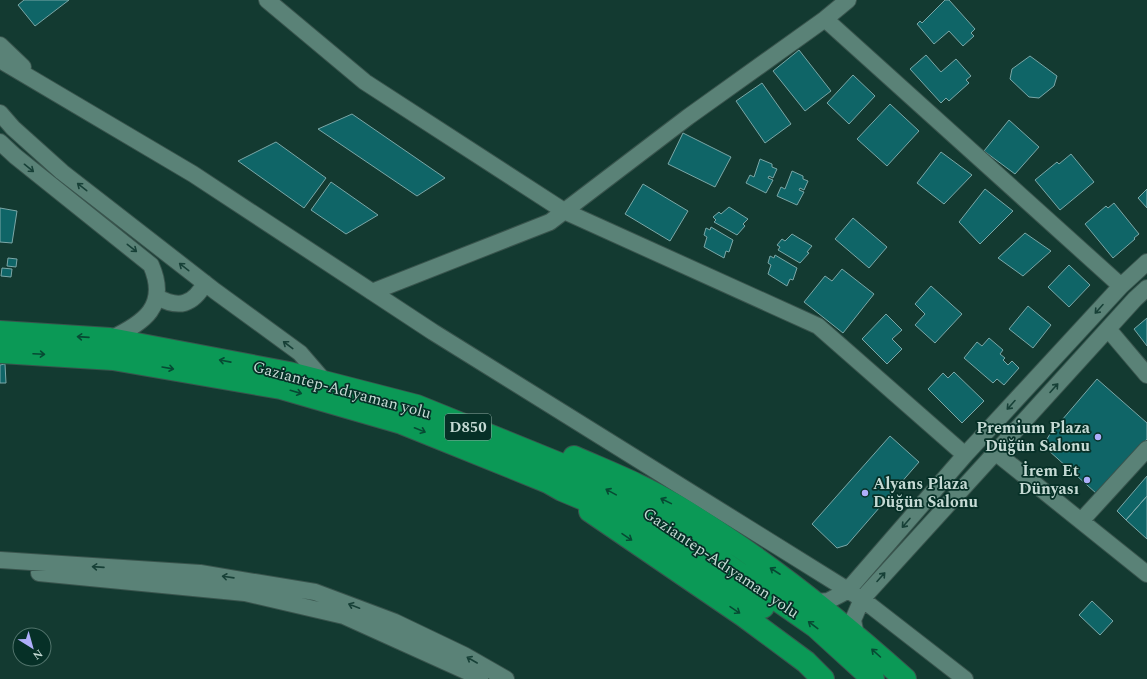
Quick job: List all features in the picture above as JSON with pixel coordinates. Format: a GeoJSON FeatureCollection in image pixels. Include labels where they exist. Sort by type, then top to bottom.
{"type":"FeatureCollection","features":[{"type":"Feature","properties":{"kind":"highway","name":"Gaziantep-Adıyaman yolu"},"geometry":{"type":"LineString","coordinates":[[0,332],[110,339],[289,373],[417,406],[560,464],[674,528],[816,627],[873,679]]}},
{"type":"Feature","properties":{"kind":"highway","name":"Gaziantep-Adıyaman yolu"},"geometry":{"type":"LineString","coordinates":[[0,352],[113,359],[281,388],[402,423],[548,482],[562,490],[629,518],[670,544],[819,647],[852,679]]}},
{"type":"Feature","properties":{"kind":"highway"},"geometry":{"type":"LineString","coordinates":[[521,448],[565,453],[675,505],[782,574],[856,635],[905,679]]}},
{"type":"Feature","properties":{"kind":"highway"},"geometry":{"type":"LineString","coordinates":[[562,490],[616,530],[744,616],[806,662],[823,679]]}},
{"type":"Feature","properties":{"kind":"street"},"geometry":{"type":"LineString","coordinates":[[267,0],[365,82],[564,211],[818,326],[965,455]]}},
{"type":"Feature","properties":{"kind":"street"},"geometry":{"type":"LineString","coordinates":[[372,292],[550,222],[688,117],[825,19],[848,0]]}},
{"type":"Feature","properties":{"kind":"street"},"geometry":{"type":"LineString","coordinates":[[825,19],[1121,286]]}},
{"type":"Feature","properties":{"kind":"street"},"geometry":{"type":"LineString","coordinates":[[0,45],[21,64],[38,83]]}},
{"type":"Feature","properties":{"kind":"street"},"geometry":{"type":"LineString","coordinates":[[0,60],[193,174],[372,292],[862,599],[965,679]]}},
{"type":"Feature","properties":{"kind":"street"},"geometry":{"type":"LineString","coordinates":[[0,113],[13,128],[62,172],[205,283],[300,353],[325,382]]}},
{"type":"Feature","properties":{"kind":"street"},"geometry":{"type":"LineString","coordinates":[[0,142],[27,166],[151,264],[156,279],[157,297],[150,314],[132,328],[110,339]]}},
{"type":"Feature","properties":{"kind":"street"},"geometry":{"type":"LineString","coordinates":[[816,602],[828,602],[847,591],[965,455],[1121,286],[1147,262]]}},
{"type":"Feature","properties":{"kind":"street"},"geometry":{"type":"LineString","coordinates":[[157,297],[165,301],[181,304],[194,298],[205,283]]}},
{"type":"Feature","properties":{"kind":"street"},"geometry":{"type":"LineString","coordinates":[[856,635],[853,620],[862,599],[995,452],[1147,288]]}},
{"type":"Feature","properties":{"kind":"street"},"geometry":{"type":"LineString","coordinates":[[1108,329],[1147,375]]}},
{"type":"Feature","properties":{"kind":"street"},"geometry":{"type":"LineString","coordinates":[[1081,521],[1147,449]]}},
{"type":"Feature","properties":{"kind":"street"},"geometry":{"type":"LineString","coordinates":[[995,452],[1147,574]]}},
{"type":"Feature","properties":{"kind":"street"},"geometry":{"type":"LineString","coordinates":[[0,560],[200,574],[315,592],[395,622],[464,655],[506,679]]}},
{"type":"Feature","properties":{"kind":"street"},"geometry":{"type":"LineString","coordinates":[[0,571],[109,579],[245,593],[344,616],[468,672],[480,679]]}},
{"type":"Feature","properties":{"kind":"building"},"geometry":{"type":"Polygon","coordinates":[[[24,0],[69,0],[35,26],[18,5],[24,0]]]}},
{"type":"Feature","properties":{"kind":"building"},"geometry":{"type":"Polygon","coordinates":[[[945,0],[949,0],[975,29],[971,33],[974,36],[963,46],[949,31],[934,44],[917,24],[920,21],[922,23],[945,0]]]}},
{"type":"Feature","properties":{"kind":"building"},"geometry":{"type":"Polygon","coordinates":[[[799,50],[831,91],[805,111],[773,71],[799,50]]]}},
{"type":"Feature","properties":{"kind":"building"},"geometry":{"type":"Polygon","coordinates":[[[926,55],[941,72],[956,59],[971,76],[966,80],[969,83],[949,101],[946,98],[941,103],[910,69],[926,55]]]}},
{"type":"Feature","properties":{"kind":"building"},"geometry":{"type":"Polygon","coordinates":[[[1030,56],[1057,76],[1054,86],[1039,98],[1029,97],[1010,79],[1012,69],[1030,56]]]}},
{"type":"Feature","properties":{"kind":"building"},"geometry":{"type":"Polygon","coordinates":[[[853,75],[875,96],[849,124],[827,103],[853,75]]]}},
{"type":"Feature","properties":{"kind":"building"},"geometry":{"type":"Polygon","coordinates":[[[762,83],[791,124],[765,143],[736,101],[762,83]]]}},
{"type":"Feature","properties":{"kind":"building"},"geometry":{"type":"Polygon","coordinates":[[[890,104],[919,131],[887,166],[857,139],[890,104]]]}},
{"type":"Feature","properties":{"kind":"building"},"geometry":{"type":"Polygon","coordinates":[[[352,114],[445,178],[417,196],[318,129],[352,114]]]}},
{"type":"Feature","properties":{"kind":"building"},"geometry":{"type":"Polygon","coordinates":[[[1009,120],[1039,147],[1015,174],[984,151],[1009,120]]]}},
{"type":"Feature","properties":{"kind":"building"},"geometry":{"type":"Polygon","coordinates":[[[683,133],[731,157],[715,187],[668,164],[683,133]]]}},
{"type":"Feature","properties":{"kind":"building"},"geometry":{"type":"Polygon","coordinates":[[[276,142],[326,178],[304,208],[238,161],[276,142]]]}},
{"type":"Feature","properties":{"kind":"building"},"geometry":{"type":"Polygon","coordinates":[[[941,152],[972,175],[944,204],[917,183],[941,152]]]}},
{"type":"Feature","properties":{"kind":"building"},"geometry":{"type":"Polygon","coordinates":[[[1071,154],[1094,182],[1060,210],[1035,180],[1057,162],[1059,164],[1071,154]]]}},
{"type":"Feature","properties":{"kind":"building"},"geometry":{"type":"Polygon","coordinates":[[[760,159],[772,164],[772,167],[777,169],[773,178],[769,176],[768,178],[773,180],[766,193],[746,183],[750,175],[754,177],[760,159]]]}},
{"type":"Feature","properties":{"kind":"building"},"geometry":{"type":"Polygon","coordinates":[[[792,171],[803,176],[803,179],[808,181],[804,190],[800,188],[799,190],[804,192],[797,205],[777,196],[781,187],[785,189],[792,171]]]}},
{"type":"Feature","properties":{"kind":"building"},"geometry":{"type":"Polygon","coordinates":[[[331,182],[378,215],[346,234],[311,210],[331,182]]]}},
{"type":"Feature","properties":{"kind":"building"},"geometry":{"type":"Polygon","coordinates":[[[643,184],[688,211],[670,241],[625,214],[643,184]]]}},
{"type":"Feature","properties":{"kind":"building"},"geometry":{"type":"Polygon","coordinates":[[[985,189],[1013,211],[980,244],[959,222],[985,189]]]}},
{"type":"Feature","properties":{"kind":"building"},"geometry":{"type":"Polygon","coordinates":[[[1147,189],[1147,208],[1138,198],[1147,189]]]}},
{"type":"Feature","properties":{"kind":"building"},"geometry":{"type":"Polygon","coordinates":[[[1114,203],[1139,234],[1113,258],[1085,224],[1106,206],[1108,208],[1114,203]]]}},
{"type":"Feature","properties":{"kind":"building"},"geometry":{"type":"Polygon","coordinates":[[[729,207],[748,219],[743,224],[745,226],[737,235],[714,222],[716,220],[713,217],[719,212],[721,214],[729,207]]]}},
{"type":"Feature","properties":{"kind":"building"},"geometry":{"type":"Polygon","coordinates":[[[0,208],[17,211],[12,243],[0,242],[0,208]]]}},
{"type":"Feature","properties":{"kind":"building"},"geometry":{"type":"Polygon","coordinates":[[[853,218],[887,247],[869,268],[835,239],[853,218]]]}},
{"type":"Feature","properties":{"kind":"building"},"geometry":{"type":"Polygon","coordinates":[[[711,227],[733,240],[729,252],[726,251],[724,258],[704,247],[707,237],[704,235],[706,228],[710,230],[711,227]]]}},
{"type":"Feature","properties":{"kind":"building"},"geometry":{"type":"Polygon","coordinates":[[[1025,233],[1051,251],[1023,276],[998,258],[1025,233]]]}},
{"type":"Feature","properties":{"kind":"building"},"geometry":{"type":"Polygon","coordinates":[[[792,234],[812,246],[807,252],[809,253],[800,263],[778,250],[780,247],[777,245],[782,239],[785,241],[792,234]]]}},
{"type":"Feature","properties":{"kind":"building"},"geometry":{"type":"Polygon","coordinates":[[[775,255],[797,268],[793,280],[790,279],[787,286],[768,274],[771,265],[768,263],[770,256],[774,258],[775,255]]]}},
{"type":"Feature","properties":{"kind":"building"},"geometry":{"type":"Polygon","coordinates":[[[8,258],[17,259],[16,267],[7,266],[8,258]]]}},
{"type":"Feature","properties":{"kind":"building"},"geometry":{"type":"Polygon","coordinates":[[[1069,265],[1090,285],[1069,307],[1048,287],[1069,265]]]}},
{"type":"Feature","properties":{"kind":"building"},"geometry":{"type":"Polygon","coordinates":[[[2,268],[12,269],[11,277],[1,276],[2,268]]]}},
{"type":"Feature","properties":{"kind":"building"},"geometry":{"type":"Polygon","coordinates":[[[842,269],[874,294],[843,333],[804,302],[825,276],[832,281],[842,269]]]}},
{"type":"Feature","properties":{"kind":"building"},"geometry":{"type":"Polygon","coordinates":[[[931,286],[962,314],[935,343],[915,325],[925,314],[915,304],[931,286]]]}},
{"type":"Feature","properties":{"kind":"building"},"geometry":{"type":"Polygon","coordinates":[[[1028,306],[1051,325],[1033,348],[1009,329],[1028,306]]]}},
{"type":"Feature","properties":{"kind":"building"},"geometry":{"type":"Polygon","coordinates":[[[886,314],[902,330],[892,339],[902,349],[887,364],[862,339],[886,314]]]}},
{"type":"Feature","properties":{"kind":"building"},"geometry":{"type":"Polygon","coordinates":[[[1147,318],[1147,346],[1134,329],[1147,318]]]}},
{"type":"Feature","properties":{"kind":"building"},"geometry":{"type":"Polygon","coordinates":[[[989,338],[1003,350],[1000,354],[1005,358],[1003,360],[1008,365],[1012,361],[1019,368],[1004,385],[997,379],[993,383],[964,358],[977,342],[982,346],[989,338]]]}},
{"type":"Feature","properties":{"kind":"building"},"geometry":{"type":"Polygon","coordinates":[[[5,364],[6,383],[0,383],[0,365],[5,364]]]}},
{"type":"Feature","properties":{"kind":"building"},"geometry":{"type":"Polygon","coordinates":[[[954,372],[984,401],[962,423],[928,389],[943,373],[948,378],[954,372]]]}},
{"type":"Feature","properties":{"kind":"building","name":"Premium Plaza Düğün Salonu"},"geometry":{"type":"Polygon","coordinates":[[[1097,379],[1147,423],[1147,439],[1097,494],[1048,450],[1047,439],[1097,379]]]}},
{"type":"Feature","properties":{"kind":"building","name":"Alyans Plaza Düğün Salonu"},"geometry":{"type":"Polygon","coordinates":[[[890,436],[919,462],[847,545],[837,548],[812,524],[890,436]]]}},
{"type":"Feature","properties":{"kind":"building"},"geometry":{"type":"Polygon","coordinates":[[[1147,476],[1147,496],[1126,520],[1117,511],[1147,476]]]}},
{"type":"Feature","properties":{"kind":"building"},"geometry":{"type":"Polygon","coordinates":[[[1147,496],[1147,539],[1126,520],[1147,496]]]}},
{"type":"Feature","properties":{"kind":"building"},"geometry":{"type":"Polygon","coordinates":[[[1092,601],[1113,621],[1100,635],[1079,615],[1092,601]]]}},
{"type":"Feature","properties":{"kind":"place","name":"Premium Plaza Düğün Salonu"},"geometry":{"type":"Point","coordinates":[1098,437]}},
{"type":"Feature","properties":{"kind":"place","name":"İrem Et Dünyası"},"geometry":{"type":"Point","coordinates":[1087,480]}},
{"type":"Feature","properties":{"kind":"place","name":"Alyans Plaza Düğün Salonu"},"geometry":{"type":"Point","coordinates":[865,493]}}]}
